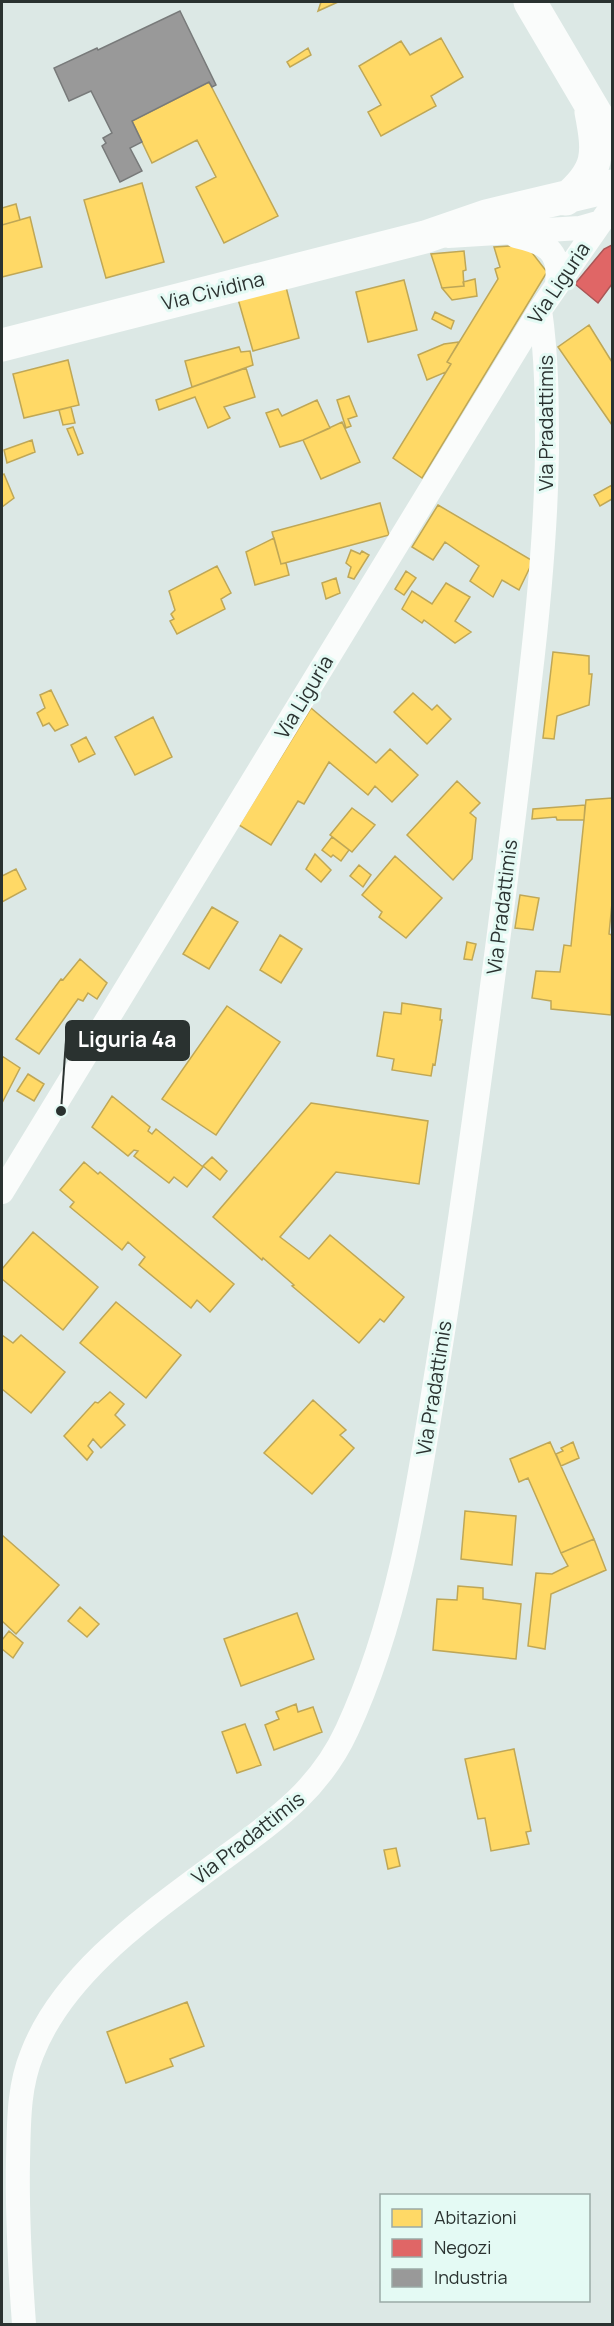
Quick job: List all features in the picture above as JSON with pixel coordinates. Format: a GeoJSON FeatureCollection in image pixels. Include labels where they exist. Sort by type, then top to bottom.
{"type":"FeatureCollection","features":[{"type":"Feature","properties":{"kind":"street"},"geometry":{"type":"LineString","coordinates":[[530,2],[612,141]]}},
{"type":"Feature","properties":{"kind":"street"},"geometry":{"type":"LineString","coordinates":[[566,199],[581,186],[594,166],[595,134],[590,105]]}},
{"type":"Feature","properties":{"kind":"street","name":"Via Cividina"},"geometry":{"type":"LineString","coordinates":[[2,345],[425,237],[486,216],[566,199],[612,186]]}},
{"type":"Feature","properties":{"kind":"street","name":"Via Cividina"},"geometry":{"type":"LineString","coordinates":[[425,237],[508,234],[580,228],[606,214]]}},
{"type":"Feature","properties":{"kind":"street","name":"Via Liguria"},"geometry":{"type":"LineString","coordinates":[[2,1192],[540,310],[606,214]]}},
{"type":"Feature","properties":{"kind":"street","name":"Via Cividina"},"geometry":{"type":"LineString","coordinates":[[508,234],[534,240],[549,249],[555,256],[559,267],[558,284]]}},
{"type":"Feature","properties":{"kind":"street","name":"Via Pradattimis"},"geometry":{"type":"LineString","coordinates":[[24,2325],[18,2189],[19,2100],[32,2052],[59,2004],[101,1956],[150,1914],[282,1815],[311,1788],[332,1760],[346,1732],[380,1647],[396,1592],[416,1498],[447,1306],[512,836],[542,581],[546,508],[548,381],[540,310]]}},
{"type":"Feature","properties":{"kind":"building: Abitazioni"},"geometry":{"type":"Polygon","coordinates":[[[321,2],[338,2],[318,11],[321,2]]]}},
{"type":"Feature","properties":{"kind":"building: Abitazioni"},"geometry":{"type":"Polygon","coordinates":[[[441,38],[463,77],[431,96],[436,106],[381,136],[368,112],[381,105],[359,66],[401,41],[410,55],[441,38]]]}},
{"type":"Feature","properties":{"kind":"building: Abitazioni"},"geometry":{"type":"Polygon","coordinates":[[[308,48],[311,55],[290,67],[287,62],[308,48]]]}},
{"type":"Feature","properties":{"kind":"building: Abitazioni"},"geometry":{"type":"Polygon","coordinates":[[[209,82],[278,216],[224,243],[196,187],[216,177],[197,140],[152,163],[132,121],[209,82]]]}},
{"type":"Feature","properties":{"kind":"building: Abitazioni"},"geometry":{"type":"Polygon","coordinates":[[[142,183],[164,262],[106,278],[84,200],[142,183]]]}},
{"type":"Feature","properties":{"kind":"building: Abitazioni"},"geometry":{"type":"Polygon","coordinates":[[[16,204],[20,220],[2,225],[2,208],[16,204]]]}},
{"type":"Feature","properties":{"kind":"building: Abitazioni"},"geometry":{"type":"Polygon","coordinates":[[[30,217],[42,267],[2,277],[2,225],[30,217]]]}},
{"type":"Feature","properties":{"kind":"building: Abitazioni"},"geometry":{"type":"Polygon","coordinates":[[[526,245],[547,272],[422,478],[393,458],[451,364],[447,362],[498,279],[495,269],[500,267],[494,247],[526,245]]]}},
{"type":"Feature","properties":{"kind":"building: Abitazioni"},"geometry":{"type":"Polygon","coordinates":[[[464,251],[466,270],[463,271],[464,286],[442,288],[431,254],[464,251]]]}},
{"type":"Feature","properties":{"kind":"building: Abitazioni"},"geometry":{"type":"Polygon","coordinates":[[[475,279],[477,296],[452,300],[442,288],[464,286],[463,282],[475,279]]]}},
{"type":"Feature","properties":{"kind":"building: Abitazioni"},"geometry":{"type":"Polygon","coordinates":[[[404,280],[417,330],[368,342],[356,292],[404,280]]]}},
{"type":"Feature","properties":{"kind":"building: Abitazioni"},"geometry":{"type":"Polygon","coordinates":[[[286,287],[299,338],[253,351],[238,299],[286,287]]]}},
{"type":"Feature","properties":{"kind":"building: Abitazioni"},"geometry":{"type":"Polygon","coordinates":[[[435,312],[454,321],[451,329],[432,319],[435,312]]]}},
{"type":"Feature","properties":{"kind":"building: Abitazioni"},"geometry":{"type":"Polygon","coordinates":[[[589,325],[612,362],[612,425],[558,347],[589,325]]]}},
{"type":"Feature","properties":{"kind":"building: Abitazioni"},"geometry":{"type":"Polygon","coordinates":[[[459,342],[447,362],[451,364],[446,372],[427,380],[418,355],[444,344],[459,342]]]}},
{"type":"Feature","properties":{"kind":"building: Abitazioni"},"geometry":{"type":"Polygon","coordinates":[[[239,347],[241,352],[250,351],[253,365],[192,387],[185,361],[239,347]]]}},
{"type":"Feature","properties":{"kind":"building: Abitazioni"},"geometry":{"type":"Polygon","coordinates":[[[68,360],[79,405],[24,418],[13,374],[68,360]]]}},
{"type":"Feature","properties":{"kind":"building: Abitazioni"},"geometry":{"type":"Polygon","coordinates":[[[246,368],[255,397],[224,407],[230,418],[208,428],[195,397],[159,410],[156,400],[246,368]]]}},
{"type":"Feature","properties":{"kind":"building: Abitazioni"},"geometry":{"type":"Polygon","coordinates":[[[349,396],[357,416],[348,419],[351,426],[346,428],[337,400],[349,396]]]}},
{"type":"Feature","properties":{"kind":"building: Abitazioni"},"geometry":{"type":"Polygon","coordinates":[[[317,400],[330,428],[280,447],[266,413],[278,409],[282,416],[317,400]]]}},
{"type":"Feature","properties":{"kind":"building: Abitazioni"},"geometry":{"type":"Polygon","coordinates":[[[71,407],[75,423],[63,425],[59,410],[71,407]]]}},
{"type":"Feature","properties":{"kind":"building: Abitazioni"},"geometry":{"type":"Polygon","coordinates":[[[342,422],[360,462],[321,479],[303,440],[342,422]]]}},
{"type":"Feature","properties":{"kind":"building: Abitazioni"},"geometry":{"type":"Polygon","coordinates":[[[73,427],[83,453],[78,455],[67,429],[73,427]]]}},
{"type":"Feature","properties":{"kind":"building: Abitazioni"},"geometry":{"type":"Polygon","coordinates":[[[32,440],[35,452],[7,463],[4,450],[32,440]]]}},
{"type":"Feature","properties":{"kind":"building: Abitazioni"},"geometry":{"type":"Polygon","coordinates":[[[4,474],[14,498],[2,507],[2,475],[4,474]]]}},
{"type":"Feature","properties":{"kind":"building: Abitazioni"},"geometry":{"type":"Polygon","coordinates":[[[612,485],[612,499],[600,506],[594,495],[612,485]]]}},
{"type":"Feature","properties":{"kind":"building: Abitazioni"},"geometry":{"type":"Polygon","coordinates":[[[380,503],[389,535],[281,564],[272,532],[380,503]]]}},
{"type":"Feature","properties":{"kind":"building: Abitazioni"},"geometry":{"type":"Polygon","coordinates":[[[438,505],[533,561],[519,590],[502,580],[493,597],[470,581],[479,566],[445,542],[433,560],[412,547],[438,505]]]}},
{"type":"Feature","properties":{"kind":"building: Abitazioni"},"geometry":{"type":"Polygon","coordinates":[[[274,538],[281,564],[286,563],[289,575],[255,585],[246,552],[274,538]]]}},
{"type":"Feature","properties":{"kind":"building: Abitazioni"},"geometry":{"type":"Polygon","coordinates":[[[351,550],[360,554],[362,551],[369,555],[354,579],[348,577],[351,567],[346,563],[351,550]]]}},
{"type":"Feature","properties":{"kind":"building: Abitazioni"},"geometry":{"type":"Polygon","coordinates":[[[217,566],[231,593],[221,599],[225,609],[177,634],[170,621],[174,619],[171,614],[175,610],[169,591],[217,566]]]}},
{"type":"Feature","properties":{"kind":"building: Abitazioni"},"geometry":{"type":"Polygon","coordinates":[[[406,571],[416,578],[404,595],[395,589],[406,571]]]}},
{"type":"Feature","properties":{"kind":"building: Abitazioni"},"geometry":{"type":"Polygon","coordinates":[[[336,578],[340,593],[326,599],[322,583],[336,578]]]}},
{"type":"Feature","properties":{"kind":"building: Abitazioni"},"geometry":{"type":"Polygon","coordinates":[[[446,583],[470,597],[455,621],[471,632],[455,643],[424,620],[422,623],[402,609],[412,591],[432,604],[446,583]]]}},
{"type":"Feature","properties":{"kind":"building: Abitazioni"},"geometry":{"type":"Polygon","coordinates":[[[553,652],[589,656],[589,674],[592,674],[589,705],[557,716],[554,739],[543,738],[553,652]]]}},
{"type":"Feature","properties":{"kind":"building: Abitazioni"},"geometry":{"type":"Polygon","coordinates":[[[51,690],[68,725],[55,731],[49,723],[43,726],[37,713],[45,708],[40,695],[51,690]]]}},
{"type":"Feature","properties":{"kind":"building: Abitazioni"},"geometry":{"type":"Polygon","coordinates":[[[413,693],[432,710],[437,705],[451,719],[427,744],[394,712],[413,693]]]}},
{"type":"Feature","properties":{"kind":"building: Abitazioni"},"geometry":{"type":"Polygon","coordinates":[[[311,708],[376,763],[390,749],[418,775],[392,802],[375,786],[368,795],[329,762],[304,804],[298,801],[271,845],[239,825],[311,708]]]}},
{"type":"Feature","properties":{"kind":"building: Abitazioni"},"geometry":{"type":"Polygon","coordinates":[[[153,717],[172,757],[135,775],[115,737],[153,717]]]}},
{"type":"Feature","properties":{"kind":"building: Abitazioni"},"geometry":{"type":"Polygon","coordinates":[[[86,737],[95,754],[79,762],[71,745],[86,737]]]}},
{"type":"Feature","properties":{"kind":"building: Abitazioni"},"geometry":{"type":"Polygon","coordinates":[[[457,781],[480,803],[470,813],[476,818],[472,859],[453,880],[407,835],[457,781]]]}},
{"type":"Feature","properties":{"kind":"building: Abitazioni"},"geometry":{"type":"Polygon","coordinates":[[[612,798],[612,903],[609,934],[612,935],[611,1015],[551,1009],[551,1001],[532,998],[536,971],[560,972],[564,945],[571,946],[586,800],[612,798]]]}},
{"type":"Feature","properties":{"kind":"building: Abitazioni"},"geometry":{"type":"Polygon","coordinates":[[[585,805],[584,820],[557,820],[556,817],[532,819],[533,809],[585,805]]]}},
{"type":"Feature","properties":{"kind":"building: Abitazioni"},"geometry":{"type":"Polygon","coordinates":[[[352,808],[375,825],[352,852],[330,835],[352,808]]]}},
{"type":"Feature","properties":{"kind":"building: Abitazioni"},"geometry":{"type":"Polygon","coordinates":[[[332,837],[349,850],[341,861],[322,850],[332,837]]]}},
{"type":"Feature","properties":{"kind":"building: Abitazioni"},"geometry":{"type":"Polygon","coordinates":[[[315,854],[331,870],[321,882],[306,869],[315,854]]]}},
{"type":"Feature","properties":{"kind":"building: Abitazioni"},"geometry":{"type":"Polygon","coordinates":[[[395,856],[442,898],[406,938],[379,917],[382,912],[362,895],[395,856]]]}},
{"type":"Feature","properties":{"kind":"building: Abitazioni"},"geometry":{"type":"Polygon","coordinates":[[[359,865],[371,875],[363,887],[350,876],[359,865]]]}},
{"type":"Feature","properties":{"kind":"building: Abitazioni"},"geometry":{"type":"Polygon","coordinates":[[[16,869],[26,889],[2,902],[2,876],[16,869]]]}},
{"type":"Feature","properties":{"kind":"building: Abitazioni"},"geometry":{"type":"Polygon","coordinates":[[[520,895],[539,898],[533,930],[515,928],[520,895]]]}},
{"type":"Feature","properties":{"kind":"building: Abitazioni"},"geometry":{"type":"Polygon","coordinates":[[[212,907],[238,922],[209,969],[183,954],[212,907]]]}},
{"type":"Feature","properties":{"kind":"building: Abitazioni"},"geometry":{"type":"Polygon","coordinates":[[[280,935],[302,949],[281,983],[260,970],[280,935]]]}},
{"type":"Feature","properties":{"kind":"building: Abitazioni"},"geometry":{"type":"Polygon","coordinates":[[[467,942],[476,944],[472,960],[464,959],[467,942]]]}},
{"type":"Feature","properties":{"kind":"building: Abitazioni"},"geometry":{"type":"Polygon","coordinates":[[[80,959],[107,983],[97,999],[88,993],[83,1001],[78,999],[39,1054],[16,1039],[61,979],[63,980],[80,959]]]}},
{"type":"Feature","properties":{"kind":"building: Abitazioni"},"geometry":{"type":"Polygon","coordinates":[[[402,1003],[441,1009],[440,1020],[442,1020],[435,1065],[433,1064],[431,1076],[392,1070],[394,1059],[377,1056],[384,1012],[401,1014],[402,1003]]]}},
{"type":"Feature","properties":{"kind":"building: Abitazioni"},"geometry":{"type":"Polygon","coordinates":[[[227,1006],[280,1042],[216,1135],[162,1099],[227,1006]]]}},
{"type":"Feature","properties":{"kind":"building: Abitazioni"},"geometry":{"type":"Polygon","coordinates":[[[2,1056],[20,1068],[2,1103],[2,1056]]]}},
{"type":"Feature","properties":{"kind":"building: Abitazioni"},"geometry":{"type":"Polygon","coordinates":[[[28,1074],[44,1084],[34,1101],[17,1091],[28,1074]]]}},
{"type":"Feature","properties":{"kind":"building: Abitazioni"},"geometry":{"type":"Polygon","coordinates":[[[112,1096],[150,1127],[148,1131],[152,1134],[156,1129],[203,1167],[187,1187],[174,1177],[169,1183],[134,1156],[138,1151],[134,1150],[128,1156],[92,1127],[112,1096]]]}},
{"type":"Feature","properties":{"kind":"building: Abitazioni"},"geometry":{"type":"Polygon","coordinates":[[[311,1103],[428,1121],[419,1184],[336,1172],[280,1237],[309,1259],[330,1235],[404,1297],[384,1322],[380,1319],[359,1343],[213,1217],[311,1103]]]}},
{"type":"Feature","properties":{"kind":"building: Abitazioni"},"geometry":{"type":"Polygon","coordinates":[[[212,1157],[227,1171],[220,1180],[203,1166],[212,1157]]]}},
{"type":"Feature","properties":{"kind":"building: Abitazioni"},"geometry":{"type":"Polygon","coordinates":[[[84,1162],[98,1174],[100,1172],[234,1284],[210,1312],[197,1300],[191,1308],[139,1265],[145,1257],[128,1242],[122,1250],[70,1207],[74,1202],[60,1190],[84,1162]]]}},
{"type":"Feature","properties":{"kind":"building: Abitazioni"},"geometry":{"type":"Polygon","coordinates":[[[33,1232],[98,1287],[63,1330],[2,1279],[2,1269],[33,1232]]]}},
{"type":"Feature","properties":{"kind":"building: Abitazioni"},"geometry":{"type":"Polygon","coordinates":[[[116,1302],[181,1355],[146,1398],[80,1343],[116,1302]]]}},
{"type":"Feature","properties":{"kind":"building: Abitazioni"},"geometry":{"type":"Polygon","coordinates":[[[2,1335],[13,1343],[21,1335],[65,1372],[31,1413],[2,1389],[2,1335]]]}},
{"type":"Feature","properties":{"kind":"building: Abitazioni"},"geometry":{"type":"Polygon","coordinates":[[[110,1392],[124,1404],[115,1415],[125,1425],[101,1448],[93,1439],[88,1446],[93,1452],[87,1460],[64,1436],[95,1402],[98,1403],[110,1392]]]}},
{"type":"Feature","properties":{"kind":"building: Abitazioni"},"geometry":{"type":"Polygon","coordinates":[[[313,1400],[346,1430],[340,1435],[354,1448],[312,1494],[264,1453],[313,1400]]]}},
{"type":"Feature","properties":{"kind":"building: Abitazioni"},"geometry":{"type":"Polygon","coordinates":[[[550,1442],[594,1539],[561,1553],[528,1478],[519,1482],[510,1459],[550,1442]]]}},
{"type":"Feature","properties":{"kind":"building: Abitazioni"},"geometry":{"type":"Polygon","coordinates":[[[573,1442],[579,1458],[561,1466],[556,1454],[563,1451],[561,1448],[573,1442]]]}},
{"type":"Feature","properties":{"kind":"building: Abitazioni"},"geometry":{"type":"Polygon","coordinates":[[[465,1511],[516,1516],[512,1565],[461,1559],[465,1511]]]}},
{"type":"Feature","properties":{"kind":"building: Abitazioni"},"geometry":{"type":"Polygon","coordinates":[[[2,1535],[59,1585],[16,1634],[2,1621],[2,1535]]]}},
{"type":"Feature","properties":{"kind":"building: Abitazioni"},"geometry":{"type":"Polygon","coordinates":[[[594,1539],[606,1570],[551,1594],[545,1649],[528,1646],[536,1573],[552,1574],[568,1566],[561,1553],[594,1539]]]}},
{"type":"Feature","properties":{"kind":"building: Abitazioni"},"geometry":{"type":"Polygon","coordinates":[[[458,1586],[483,1588],[483,1599],[521,1604],[516,1659],[433,1650],[437,1599],[457,1600],[458,1586]]]}},
{"type":"Feature","properties":{"kind":"building: Abitazioni"},"geometry":{"type":"Polygon","coordinates":[[[80,1607],[99,1624],[87,1637],[68,1621],[80,1607]]]}},
{"type":"Feature","properties":{"kind":"building: Abitazioni"},"geometry":{"type":"Polygon","coordinates":[[[297,1613],[314,1659],[241,1686],[224,1639],[297,1613]]]}},
{"type":"Feature","properties":{"kind":"building: Abitazioni"},"geometry":{"type":"Polygon","coordinates":[[[9,1631],[23,1643],[13,1658],[2,1649],[2,1640],[9,1631]]]}},
{"type":"Feature","properties":{"kind":"building: Abitazioni"},"geometry":{"type":"Polygon","coordinates":[[[296,1704],[298,1712],[313,1707],[322,1732],[274,1750],[265,1725],[279,1719],[276,1712],[296,1704]]]}},
{"type":"Feature","properties":{"kind":"building: Abitazioni"},"geometry":{"type":"Polygon","coordinates":[[[245,1724],[261,1765],[237,1773],[222,1732],[245,1724]]]}},
{"type":"Feature","properties":{"kind":"building: Abitazioni"},"geometry":{"type":"Polygon","coordinates":[[[514,1749],[531,1831],[526,1832],[529,1844],[491,1851],[485,1818],[478,1819],[465,1759],[514,1749]]]}},
{"type":"Feature","properties":{"kind":"building: Abitazioni"},"geometry":{"type":"Polygon","coordinates":[[[396,1848],[400,1866],[388,1869],[384,1850],[396,1848]]]}},
{"type":"Feature","properties":{"kind":"building: Abitazioni"},"geometry":{"type":"Polygon","coordinates":[[[187,2002],[204,2046],[170,2059],[173,2066],[126,2083],[107,2032],[187,2002]]]}},
{"type":"Feature","properties":{"kind":"building: Negozi"},"geometry":{"type":"Polygon","coordinates":[[[612,245],[612,284],[598,303],[575,284],[604,249],[612,245]]]}},
{"type":"Feature","properties":{"kind":"building: Industria"},"geometry":{"type":"Polygon","coordinates":[[[180,11],[216,85],[212,87],[209,82],[132,121],[142,142],[130,148],[142,171],[120,182],[102,146],[106,143],[103,138],[112,133],[91,91],[69,101],[54,68],[180,11]]]}},
{"type":"Feature","properties":{"kind":"place","name":"Liguria 4a"},"geometry":{"type":"Point","coordinates":[61,1111]}}]}
